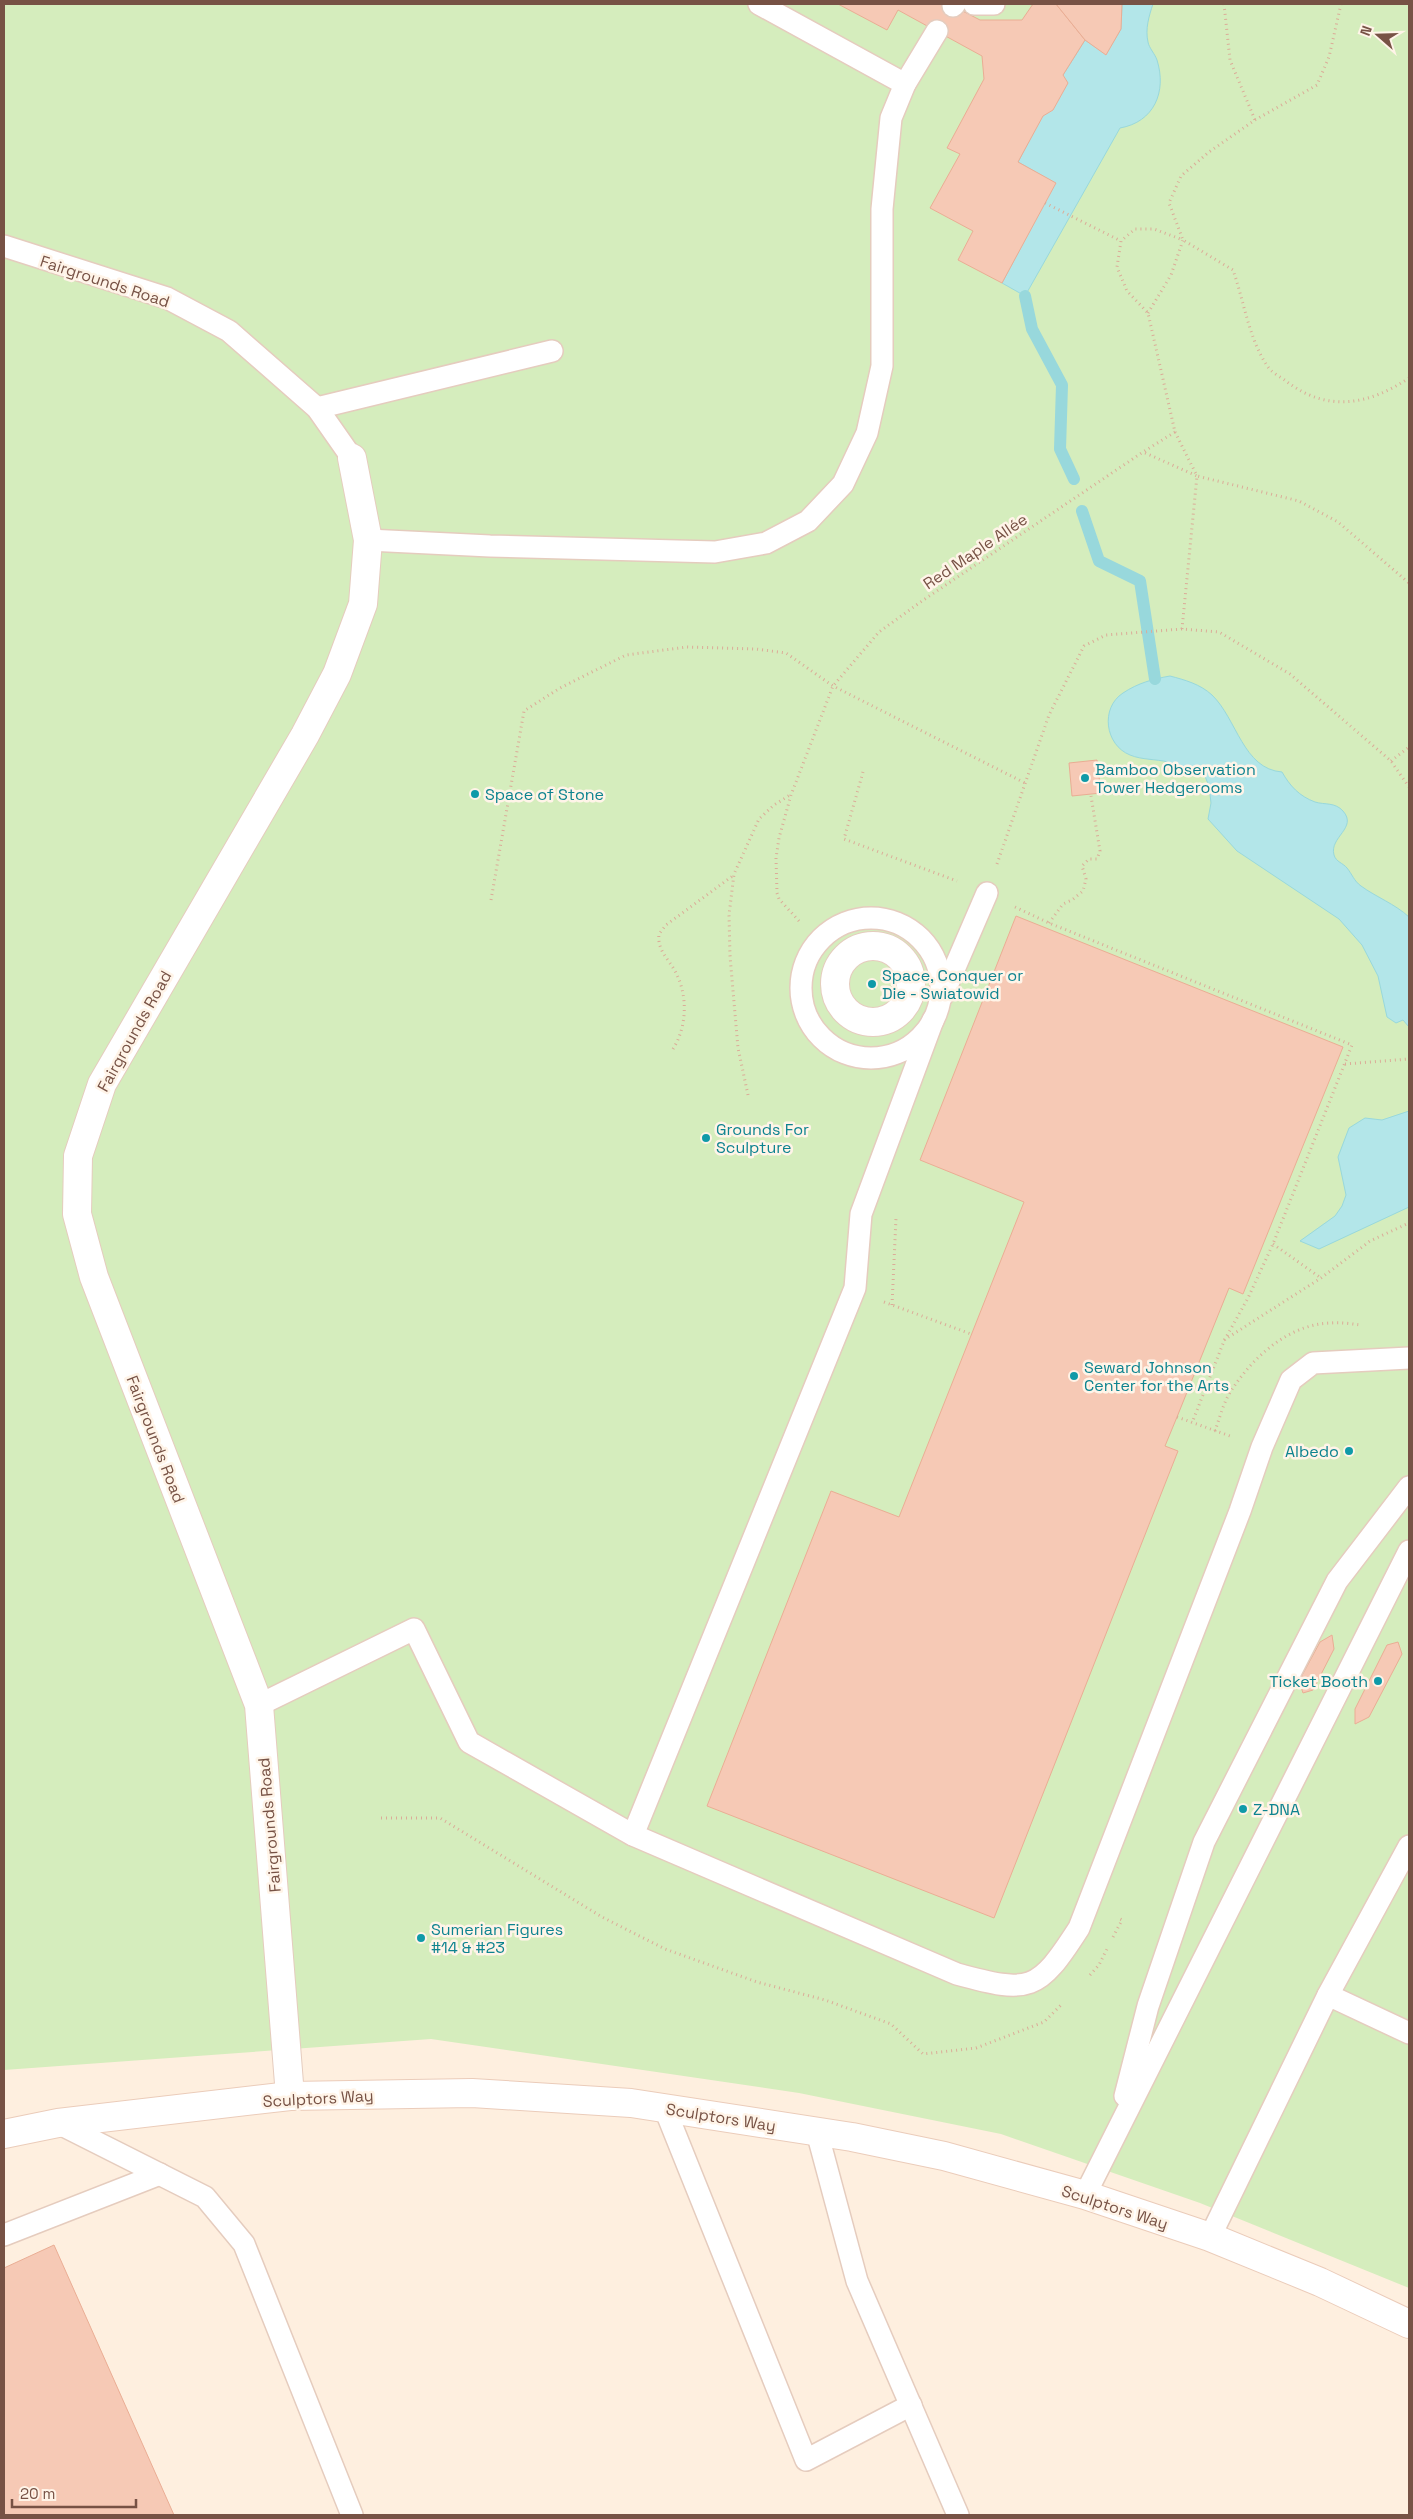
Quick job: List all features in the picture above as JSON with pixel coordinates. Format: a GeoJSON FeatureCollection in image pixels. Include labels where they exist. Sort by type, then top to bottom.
{"type":"FeatureCollection","features":[{"type":"Feature","properties":{"kind":"street","name":"Fairgrounds Road"},"geometry":{"type":"LineString","coordinates":[[290,2096],[259,1704],[94,1277],[77,1214],[78,1156],[102,1084],[304,735],[337,674],[363,604],[368,540],[352,458]]}},
{"type":"Feature","properties":{"kind":"street","name":"Sculptors Way"},"geometry":{"type":"LineString","coordinates":[[4,2134],[58,2123],[290,2096],[472,2093],[631,2103],[817,2132],[944,2156],[1085,2195],[1210,2238],[1320,2282],[1409,2324]]}},
{"type":"Feature","properties":{"kind":"lane"},"geometry":{"type":"LineString","coordinates":[[759,4],[905,84]]}},
{"type":"Feature","properties":{"kind":"lane"},"geometry":{"type":"LineString","coordinates":[[961,4],[994,4]]}},
{"type":"Feature","properties":{"kind":"lane"},"geometry":{"type":"LineString","coordinates":[[368,540],[490,546],[715,552],[766,543],[808,521],[843,484],[867,433],[882,366],[883,200],[891,118],[905,84],[937,31]]}},
{"type":"Feature","properties":{"kind":"lane","name":"Fairgrounds Road"},"geometry":{"type":"LineString","coordinates":[[4,246],[167,298],[229,331],[317,408],[352,458]]}},
{"type":"Feature","properties":{"kind":"lane"},"geometry":{"type":"LineString","coordinates":[[317,408],[552,351]]}},
{"type":"Feature","properties":{"kind":"lane"},"geometry":{"type":"LineString","coordinates":[[633,1835],[854,1288],[861,1214],[935,1015],[987,893]]}},
{"type":"Feature","properties":{"kind":"lane"},"geometry":{"type":"LineString","coordinates":[[875,917],[898,923],[918,936],[933,955],[940,976],[940,998],[935,1015],[914,1042],[902,1051],[880,1058],[858,1058],[837,1050],[820,1036],[807,1018],[800,994],[806,959],[829,931],[851,920],[875,917]]}},
{"type":"Feature","properties":{"kind":"lane"},"geometry":{"type":"LineString","coordinates":[[259,1704],[414,1628],[469,1742],[633,1835],[957,1974],[1011,1987],[1030,1983],[1046,1974],[1058,1960],[1079,1928],[1240,1511],[1262,1447],[1291,1380],[1313,1363],[1409,1358]]}},
{"type":"Feature","properties":{"kind":"lane"},"geometry":{"type":"LineString","coordinates":[[1114,2137],[1148,2006],[1204,1842],[1337,1582],[1409,1487]]}},
{"type":"Feature","properties":{"kind":"lane"},"geometry":{"type":"LineString","coordinates":[[1085,2195],[1409,1551]]}},
{"type":"Feature","properties":{"kind":"lane"},"geometry":{"type":"LineString","coordinates":[[1210,2238],[1328,1995],[1409,1846]]}},
{"type":"Feature","properties":{"kind":"lane"},"geometry":{"type":"LineString","coordinates":[[1328,1995],[1409,2034]]}},
{"type":"Feature","properties":{"kind":"lane"},"geometry":{"type":"LineString","coordinates":[[665,2109],[806,2460],[911,2405]]}},
{"type":"Feature","properties":{"kind":"lane"},"geometry":{"type":"LineString","coordinates":[[58,2123],[205,2196],[244,2244],[352,2515]]}},
{"type":"Feature","properties":{"kind":"lane"},"geometry":{"type":"LineString","coordinates":[[817,2132],[857,2281],[958,2515]]}},
{"type":"Feature","properties":{"kind":"lane"},"geometry":{"type":"LineString","coordinates":[[4,2235],[160,2174]]}},
{"type":"Feature","properties":{"kind":"path"},"geometry":{"type":"LineString","coordinates":[[1224,4],[1230,60],[1255,120]]}},
{"type":"Feature","properties":{"kind":"path"},"geometry":{"type":"LineString","coordinates":[[1148,313],[1171,275],[1183,240],[1169,203],[1181,176],[1209,152],[1255,120],[1317,85],[1329,57],[1341,4]]}},
{"type":"Feature","properties":{"kind":"path"},"geometry":{"type":"LineString","coordinates":[[1044,203],[1121,241]]}},
{"type":"Feature","properties":{"kind":"path"},"geometry":{"type":"LineString","coordinates":[[1182,629],[1197,476],[1175,432],[1148,313],[1127,291],[1117,267],[1121,241],[1135,229],[1154,229],[1183,240],[1233,270],[1254,339],[1269,368],[1298,390],[1335,403],[1361,401],[1392,390],[1409,378]]}},
{"type":"Feature","properties":{"kind":"path","name":"Red Maple Allée"},"geometry":{"type":"LineString","coordinates":[[798,921],[779,899],[776,877],[779,838],[791,795],[834,686],[880,632],[922,601],[1175,432]]}},
{"type":"Feature","properties":{"kind":"path"},"geometry":{"type":"LineString","coordinates":[[1144,452],[1197,476],[1299,501],[1338,522],[1409,583]]}},
{"type":"Feature","properties":{"kind":"path"},"geometry":{"type":"LineString","coordinates":[[987,893],[1049,714],[1084,646],[1106,635],[1182,629],[1219,632],[1290,674],[1332,708],[1391,761],[1409,786]]}},
{"type":"Feature","properties":{"kind":"path"},"geometry":{"type":"LineString","coordinates":[[492,900],[524,710],[560,688],[626,655],[687,648],[756,649],[786,653],[834,686],[1025,783]]}},
{"type":"Feature","properties":{"kind":"path"},"geometry":{"type":"LineString","coordinates":[[1391,761],[1409,747]]}},
{"type":"Feature","properties":{"kind":"path"},"geometry":{"type":"LineString","coordinates":[[863,772],[844,839],[987,893],[1049,923],[1352,1045],[1272,1244],[1248,1298],[1224,1340],[1192,1423]]}},
{"type":"Feature","properties":{"kind":"path"},"geometry":{"type":"LineString","coordinates":[[748,1095],[738,1048],[730,956],[729,915],[734,874],[759,819],[774,805],[791,795]]}},
{"type":"Feature","properties":{"kind":"path"},"geometry":{"type":"LineString","coordinates":[[1049,923],[1063,904],[1072,900],[1082,891],[1086,879],[1082,866],[1089,859],[1097,858],[1100,851],[1091,796]]}},
{"type":"Feature","properties":{"kind":"path"},"geometry":{"type":"LineString","coordinates":[[673,1049],[681,1037],[685,1017],[677,974],[661,950],[659,934],[666,925],[734,874]]}},
{"type":"Feature","properties":{"kind":"path"},"geometry":{"type":"LineString","coordinates":[[1345,1064],[1409,1059]]}},
{"type":"Feature","properties":{"kind":"path"},"geometry":{"type":"LineString","coordinates":[[1224,1340],[1321,1278],[1370,1240],[1409,1223]]}},
{"type":"Feature","properties":{"kind":"path"},"geometry":{"type":"LineString","coordinates":[[1272,1244],[1321,1278]]}},
{"type":"Feature","properties":{"kind":"path"},"geometry":{"type":"LineString","coordinates":[[881,1300],[971,1334]]}},
{"type":"Feature","properties":{"kind":"path"},"geometry":{"type":"LineString","coordinates":[[1177,1417],[1262,1447]]}},
{"type":"Feature","properties":{"kind":"path"},"geometry":{"type":"LineString","coordinates":[[381,1818],[440,1818],[602,1917],[665,1949],[757,1982],[826,2000],[891,2024],[923,2054],[976,2048],[1044,2022],[1065,2001]]}},
{"type":"Feature","properties":{"kind":"path"},"geometry":{"type":"LineString","coordinates":[[1085,1980],[1099,1965],[1122,1920],[1088,1905]]}},
{"type":"Feature","properties":{"kind":"green space","name":"Grounds For Sculpture"},"geometry":{"type":"Polygon","coordinates":[[[4,4],[1409,4],[1409,2288],[1200,2203],[1001,2134],[799,2093],[431,2039],[4,2070],[4,4]]]}},
{"type":"Feature","properties":{"kind":"water"},"geometry":{"type":"Polygon","coordinates":[[[1122,4],[1153,4],[1148,23],[1147,37],[1160,72],[1159,94],[1155,104],[1142,119],[1132,125],[1120,128],[1025,296],[1002,283],[1055,183],[1018,162],[1063,75],[1085,40],[1106,54],[1121,29],[1122,4]]]}},
{"type":"Feature","properties":{"kind":"water"},"geometry":{"type":"Polygon","coordinates":[[[1170,676],[1197,685],[1212,695],[1221,705],[1249,753],[1258,762],[1269,769],[1282,772],[1288,782],[1304,797],[1315,802],[1337,806],[1343,811],[1347,817],[1347,823],[1335,843],[1335,857],[1347,868],[1361,886],[1398,908],[1409,917],[1409,1027],[1403,1020],[1396,1023],[1387,1017],[1378,976],[1362,945],[1339,919],[1237,851],[1208,819],[1211,803],[1209,786],[1204,774],[1168,762],[1135,757],[1122,750],[1115,743],[1108,726],[1111,708],[1116,700],[1123,693],[1140,684],[1170,676]]]}},
{"type":"Feature","properties":{"kind":"water"},"geometry":{"type":"Polygon","coordinates":[[[1409,1111],[1409,1207],[1319,1249],[1300,1241],[1335,1216],[1342,1206],[1346,1195],[1338,1157],[1349,1128],[1365,1118],[1382,1120],[1409,1111]]]}},
{"type":"Feature","properties":{"kind":"building"},"geometry":{"type":"Polygon","coordinates":[[[838,4],[949,4],[980,20],[1022,20],[1033,4],[1056,4],[1085,40],[1063,75],[1068,83],[1053,110],[1043,116],[1018,162],[1056,183],[1002,283],[958,260],[973,231],[930,208],[960,154],[947,148],[984,79],[982,56],[898,10],[887,30],[838,4]]]}},
{"type":"Feature","properties":{"kind":"building"},"geometry":{"type":"Polygon","coordinates":[[[1056,4],[1122,4],[1121,29],[1106,55],[1085,40],[1056,4]]]}},
{"type":"Feature","properties":{"kind":"building","name":"Bamboo Observation Tower Hedgerooms"},"geometry":{"type":"Polygon","coordinates":[[[1097,760],[1101,793],[1072,796],[1069,763],[1097,760]]]}},
{"type":"Feature","properties":{"kind":"building","name":"Seward Johnson Center for the Arts"},"geometry":{"type":"Polygon","coordinates":[[[1016,916],[1343,1047],[1243,1294],[1229,1288],[1165,1446],[1178,1451],[994,1918],[707,1806],[831,1491],[899,1517],[1024,1202],[920,1160],[1016,916]]]}},
{"type":"Feature","properties":{"kind":"building","name":"Ticket Booth"},"geometry":{"type":"Polygon","coordinates":[[[1332,1635],[1334,1649],[1313,1690],[1303,1693],[1299,1681],[1320,1642],[1332,1635]]]}},
{"type":"Feature","properties":{"kind":"building","name":"Ticket Booth"},"geometry":{"type":"Polygon","coordinates":[[[1398,1642],[1402,1654],[1369,1717],[1355,1724],[1355,1709],[1387,1645],[1398,1642]]]}},
{"type":"Feature","properties":{"kind":"building"},"geometry":{"type":"Polygon","coordinates":[[[54,2245],[174,2515],[4,2515],[4,2268],[54,2245]]]}},
{"type":"Feature","properties":{"kind":"waterway"},"geometry":{"type":"LineString","coordinates":[[1025,296],[1032,329],[1062,385],[1060,449],[1074,479]]}},
{"type":"Feature","properties":{"kind":"waterway"},"geometry":{"type":"LineString","coordinates":[[1082,511],[1099,561],[1140,581],[1155,679]]}},
{"type":"Feature","properties":{"kind":"place","name":"Bamboo Observation Tower Hedgerooms"},"geometry":{"type":"Point","coordinates":[1085,778]}},
{"type":"Feature","properties":{"kind":"place","name":"Space of Stone"},"geometry":{"type":"Point","coordinates":[475,794]}},
{"type":"Feature","properties":{"kind":"place","name":"Space, Conquer or Die - Swiatowid"},"geometry":{"type":"Point","coordinates":[872,984]}},
{"type":"Feature","properties":{"kind":"place","name":"Grounds For Sculpture"},"geometry":{"type":"Point","coordinates":[706,1138]}},
{"type":"Feature","properties":{"kind":"place","name":"Seward Johnson Center for the Arts"},"geometry":{"type":"Point","coordinates":[1074,1376]}},
{"type":"Feature","properties":{"kind":"place","name":"Albedo"},"geometry":{"type":"Point","coordinates":[1349,1451]}},
{"type":"Feature","properties":{"kind":"place","name":"Ticket Booth"},"geometry":{"type":"Point","coordinates":[1378,1681]}},
{"type":"Feature","properties":{"kind":"place","name":"Z-DNA"},"geometry":{"type":"Point","coordinates":[1243,1809]}},
{"type":"Feature","properties":{"kind":"place","name":"Sumerian Figures #14 & #23"},"geometry":{"type":"Point","coordinates":[421,1938]}}]}
